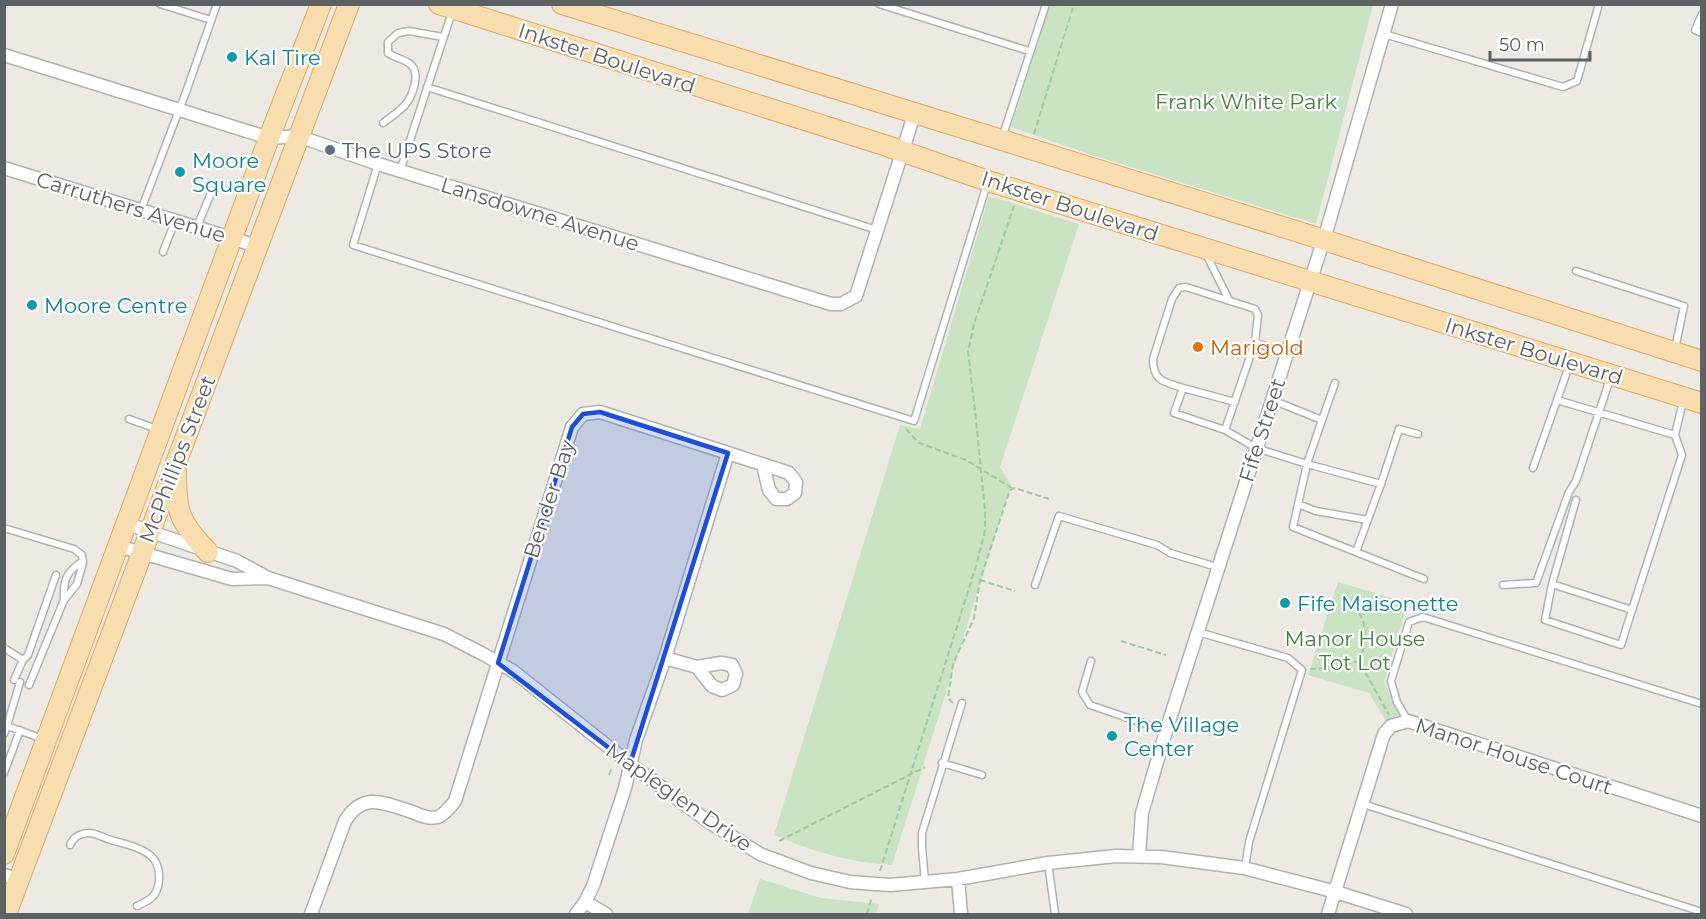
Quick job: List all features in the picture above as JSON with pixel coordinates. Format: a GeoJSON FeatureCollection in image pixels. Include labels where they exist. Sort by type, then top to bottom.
{"type":"FeatureCollection","features":[{"type":"Feature","properties":{"kind":"main road","name":"McPhillips Street"},"geometry":{"type":"LineString","coordinates":[[4,854],[9,830],[46,741],[125,523],[321,4]]}},
{"type":"Feature","properties":{"kind":"main road","name":"McPhillips Street"},"geometry":{"type":"LineString","coordinates":[[6,911],[12,877],[177,461],[349,4]]}},
{"type":"Feature","properties":{"kind":"main road","name":"Inkster Boulevard"},"geometry":{"type":"LineString","coordinates":[[562,4],[1031,147],[1701,361]]}},
{"type":"Feature","properties":{"kind":"main road","name":"Inkster Boulevard"},"geometry":{"type":"LineString","coordinates":[[446,7],[903,151],[988,181],[1693,401]]}},
{"type":"Feature","properties":{"kind":"main road"},"geometry":{"type":"LineString","coordinates":[[177,461],[177,498],[182,519],[190,533],[208,552]]}},
{"type":"Feature","properties":{"kind":"street","name":"Fife Street"},"geometry":{"type":"LineString","coordinates":[[1139,856],[1142,813],[1166,731],[1323,239],[1392,4]]}},
{"type":"Feature","properties":{"kind":"street","name":"Lansdowne Avenue"},"geometry":{"type":"LineString","coordinates":[[4,55],[269,138],[298,136],[400,171],[831,304],[841,304],[856,296],[915,112]]}},
{"type":"Feature","properties":{"kind":"street","name":"Carruthers Avenue"},"geometry":{"type":"LineString","coordinates":[[4,168],[257,246]]}},
{"type":"Feature","properties":{"kind":"street","name":"Bender Bay"},"geometry":{"type":"LineString","coordinates":[[311,915],[345,821],[360,804],[376,802],[428,818],[439,816],[447,811],[455,801],[572,427],[583,414],[600,412],[763,465]]}},
{"type":"Feature","properties":{"kind":"street"},"geometry":{"type":"LineString","coordinates":[[576,915],[593,886],[625,788],[636,740],[665,658],[728,453]]}},
{"type":"Feature","properties":{"kind":"street","name":"Mapleglen Drive"},"geometry":{"type":"LineString","coordinates":[[125,523],[237,561],[268,578],[444,634],[513,671],[630,764],[709,822],[760,854],[811,873],[850,882],[890,885],[958,879],[1048,863],[1139,856],[1244,868],[1336,892],[1406,915]]}},
{"type":"Feature","properties":{"kind":"street","name":"Mapleglen Drive"},"geometry":{"type":"LineString","coordinates":[[118,546],[232,579],[268,578]]}},
{"type":"Feature","properties":{"kind":"street"},"geometry":{"type":"LineString","coordinates":[[665,658],[697,667]]}},
{"type":"Feature","properties":{"kind":"street","name":"Manor House Court"},"geometry":{"type":"LineString","coordinates":[[1329,915],[1384,734],[1391,726],[1408,721],[1701,816]]}},
{"type":"Feature","properties":{"kind":"street"},"geometry":{"type":"LineString","coordinates":[[958,879],[961,915]]}},
{"type":"Feature","properties":{"kind":"street"},"geometry":{"type":"LineString","coordinates":[[585,902],[606,915]]}},
{"type":"Feature","properties":{"kind":"lane"},"geometry":{"type":"LineString","coordinates":[[160,4],[211,20]]}},
{"type":"Feature","properties":{"kind":"lane"},"geometry":{"type":"LineString","coordinates":[[141,210],[180,110],[217,4]]}},
{"type":"Feature","properties":{"kind":"lane"},"geometry":{"type":"LineString","coordinates":[[879,4],[1029,51]]}},
{"type":"Feature","properties":{"kind":"lane"},"geometry":{"type":"LineString","coordinates":[[1002,138],[1046,4]]}},
{"type":"Feature","properties":{"kind":"lane"},"geometry":{"type":"LineString","coordinates":[[1384,34],[1563,87],[1577,81],[1599,4]]}},
{"type":"Feature","properties":{"kind":"lane"},"geometry":{"type":"LineString","coordinates":[[400,171],[443,37],[446,7]]}},
{"type":"Feature","properties":{"kind":"lane"},"geometry":{"type":"LineString","coordinates":[[1701,14],[1695,30],[1701,33]]}},
{"type":"Feature","properties":{"kind":"lane"},"geometry":{"type":"LineString","coordinates":[[383,123],[410,98],[416,77],[411,64],[388,53],[388,42],[398,33],[409,31],[443,37]]}},
{"type":"Feature","properties":{"kind":"lane"},"geometry":{"type":"LineString","coordinates":[[426,87],[878,230]]}},
{"type":"Feature","properties":{"kind":"lane"},"geometry":{"type":"LineString","coordinates":[[378,164],[352,244],[914,421],[988,181]]}},
{"type":"Feature","properties":{"kind":"lane"},"geometry":{"type":"LineString","coordinates":[[197,227],[211,193]]}},
{"type":"Feature","properties":{"kind":"lane"},"geometry":{"type":"LineString","coordinates":[[163,252],[175,220]]}},
{"type":"Feature","properties":{"kind":"lane"},"geometry":{"type":"LineString","coordinates":[[1203,248],[1229,300]]}},
{"type":"Feature","properties":{"kind":"lane"},"geometry":{"type":"LineString","coordinates":[[1576,271],[1684,306],[1674,352]]}},
{"type":"Feature","properties":{"kind":"lane"},"geometry":{"type":"LineString","coordinates":[[1225,430],[1235,402],[1255,342],[1258,315],[1255,309],[1229,300],[1186,287],[1179,288],[1172,299],[1153,359],[1153,369],[1162,381],[1235,402]]}},
{"type":"Feature","properties":{"kind":"lane"},"geometry":{"type":"LineString","coordinates":[[1255,342],[1286,354]]}},
{"type":"Feature","properties":{"kind":"lane"},"geometry":{"type":"LineString","coordinates":[[1533,468],[1570,363]]}},
{"type":"Feature","properties":{"kind":"lane"},"geometry":{"type":"LineString","coordinates":[[1503,585],[1536,583],[1569,492],[1576,481],[1611,375]]}},
{"type":"Feature","properties":{"kind":"lane"},"geometry":{"type":"LineString","coordinates":[[1335,383],[1307,464],[1293,527],[1424,579]]}},
{"type":"Feature","properties":{"kind":"lane"},"geometry":{"type":"LineString","coordinates":[[1183,388],[1174,413],[1225,430],[1256,448],[1381,484]]}},
{"type":"Feature","properties":{"kind":"lane"},"geometry":{"type":"LineString","coordinates":[[1272,399],[1323,420]]}},
{"type":"Feature","properties":{"kind":"lane"},"geometry":{"type":"LineString","coordinates":[[1557,400],[1675,435]]}},
{"type":"Feature","properties":{"kind":"lane"},"geometry":{"type":"LineString","coordinates":[[1576,501],[1552,585],[1545,620],[1621,645],[1683,455],[1675,435],[1693,401]]}},
{"type":"Feature","properties":{"kind":"lane"},"geometry":{"type":"LineString","coordinates":[[129,419],[161,430]]}},
{"type":"Feature","properties":{"kind":"lane"},"geometry":{"type":"LineString","coordinates":[[1356,552],[1399,429],[1418,434]]}},
{"type":"Feature","properties":{"kind":"lane"},"geometry":{"type":"LineString","coordinates":[[1298,504],[1316,511],[1368,520]]}},
{"type":"Feature","properties":{"kind":"lane"},"geometry":{"type":"LineString","coordinates":[[1035,585],[1059,516],[1157,545],[1170,553],[1217,567]]}},
{"type":"Feature","properties":{"kind":"lane"},"geometry":{"type":"LineString","coordinates":[[4,528],[74,549],[82,555],[83,561],[77,584],[64,600],[29,685]]}},
{"type":"Feature","properties":{"kind":"lane"},"geometry":{"type":"LineString","coordinates":[[64,600],[63,586],[70,569],[83,561]]}},
{"type":"Feature","properties":{"kind":"lane"},"geometry":{"type":"LineString","coordinates":[[4,734],[23,660],[28,654],[56,575]]}},
{"type":"Feature","properties":{"kind":"lane"},"geometry":{"type":"LineString","coordinates":[[1552,585],[1632,610]]}},
{"type":"Feature","properties":{"kind":"lane"},"geometry":{"type":"LineString","coordinates":[[1408,721],[1397,702],[1391,681],[1409,622],[1423,616],[1701,705]]}},
{"type":"Feature","properties":{"kind":"lane"},"geometry":{"type":"LineString","coordinates":[[1198,632],[1288,658],[1302,670],[1249,842],[1244,868]]}},
{"type":"Feature","properties":{"kind":"lane"},"geometry":{"type":"LineString","coordinates":[[4,648],[23,660]]}},
{"type":"Feature","properties":{"kind":"lane"},"geometry":{"type":"LineString","coordinates":[[1091,661],[1082,692],[1090,705],[1166,731]]}},
{"type":"Feature","properties":{"kind":"lane"},"geometry":{"type":"LineString","coordinates":[[925,882],[922,833],[962,703]]}},
{"type":"Feature","properties":{"kind":"lane"},"geometry":{"type":"LineString","coordinates":[[6,725],[46,741]]}},
{"type":"Feature","properties":{"kind":"lane"},"geometry":{"type":"LineString","coordinates":[[4,773],[20,730]]}},
{"type":"Feature","properties":{"kind":"lane"},"geometry":{"type":"LineString","coordinates":[[942,763],[982,775]]}},
{"type":"Feature","properties":{"kind":"lane"},"geometry":{"type":"LineString","coordinates":[[1363,804],[1701,912]]}},
{"type":"Feature","properties":{"kind":"lane"},"geometry":{"type":"LineString","coordinates":[[70,845],[73,839],[90,833],[131,846],[153,858],[158,867],[157,889],[152,898],[137,906]]}},
{"type":"Feature","properties":{"kind":"lane"},"geometry":{"type":"LineString","coordinates":[[1048,863],[1055,915]]}},
{"type":"Feature","properties":{"kind":"path"},"geometry":{"type":"LineString","coordinates":[[1031,147],[1074,4]]}},
{"type":"Feature","properties":{"kind":"path"},"geometry":{"type":"LineString","coordinates":[[882,867],[985,530],[981,469],[968,352],[974,324],[1019,190]]}},
{"type":"Feature","properties":{"kind":"path"},"geometry":{"type":"LineString","coordinates":[[906,418],[906,429],[919,443],[966,460],[1012,488],[1049,499]]}},
{"type":"Feature","properties":{"kind":"path"},"geometry":{"type":"LineString","coordinates":[[962,703],[951,703],[948,690],[956,657],[974,618],[980,580],[990,545],[1012,488]]}},
{"type":"Feature","properties":{"kind":"path"},"geometry":{"type":"LineString","coordinates":[[980,580],[1016,591]]}},
{"type":"Feature","properties":{"kind":"path"},"geometry":{"type":"LineString","coordinates":[[1359,613],[1364,624],[1366,642],[1359,661],[1395,725]]}},
{"type":"Feature","properties":{"kind":"path"},"geometry":{"type":"LineString","coordinates":[[1121,641],[1166,655]]}},
{"type":"Feature","properties":{"kind":"path"},"geometry":{"type":"LineString","coordinates":[[1302,670],[1329,668],[1359,661]]}},
{"type":"Feature","properties":{"kind":"path"},"geometry":{"type":"LineString","coordinates":[[779,841],[925,767]]}},
{"type":"Feature","properties":{"kind":"path"},"geometry":{"type":"LineString","coordinates":[[867,915],[871,899]]}},
{"type":"Feature","properties":{"kind":"highlighted area"},"geometry":{"type":"Polygon","coordinates":[[[600,412],[728,453],[630,764],[498,663],[572,427],[583,414],[600,412]]]}},
{"type":"Feature","properties":{"kind":"green space","name":"Frank White Park"},"geometry":{"type":"Polygon","coordinates":[[[1050,5],[1373,5],[1316,224],[1092,155],[1011,127],[1050,5]]]}},
{"type":"Feature","properties":{"kind":"green space"},"geometry":{"type":"Polygon","coordinates":[[[989,196],[1079,224],[1000,467],[1011,485],[892,865],[846,859],[774,835],[900,425],[920,429],[989,196]]]}},
{"type":"Feature","properties":{"kind":"green space","name":"Manor House Tot Lot"},"geometry":{"type":"Polygon","coordinates":[[[1338,582],[1408,603],[1384,681],[1399,715],[1386,721],[1369,693],[1308,675],[1338,582]]]}},
{"type":"Feature","properties":{"kind":"green space"},"geometry":{"type":"Polygon","coordinates":[[[760,879],[821,898],[879,904],[876,914],[748,914],[760,879]]]}},
{"type":"Feature","properties":{"kind":"place","name":"Kal Tire"},"geometry":{"type":"Point","coordinates":[232,57]}},
{"type":"Feature","properties":{"kind":"place","name":"The UPS Store"},"geometry":{"type":"Point","coordinates":[330,150]}},
{"type":"Feature","properties":{"kind":"place","name":"Moore Square"},"geometry":{"type":"Point","coordinates":[180,172]}},
{"type":"Feature","properties":{"kind":"place","name":"Moore Centre"},"geometry":{"type":"Point","coordinates":[32,305]}},
{"type":"Feature","properties":{"kind":"place","name":"Marigold"},"geometry":{"type":"Point","coordinates":[1198,347]}},
{"type":"Feature","properties":{"kind":"place","name":"Fife Maisonette"},"geometry":{"type":"Point","coordinates":[1285,603]}},
{"type":"Feature","properties":{"kind":"place","name":"The Village Center"},"geometry":{"type":"Point","coordinates":[1112,736]}}]}
